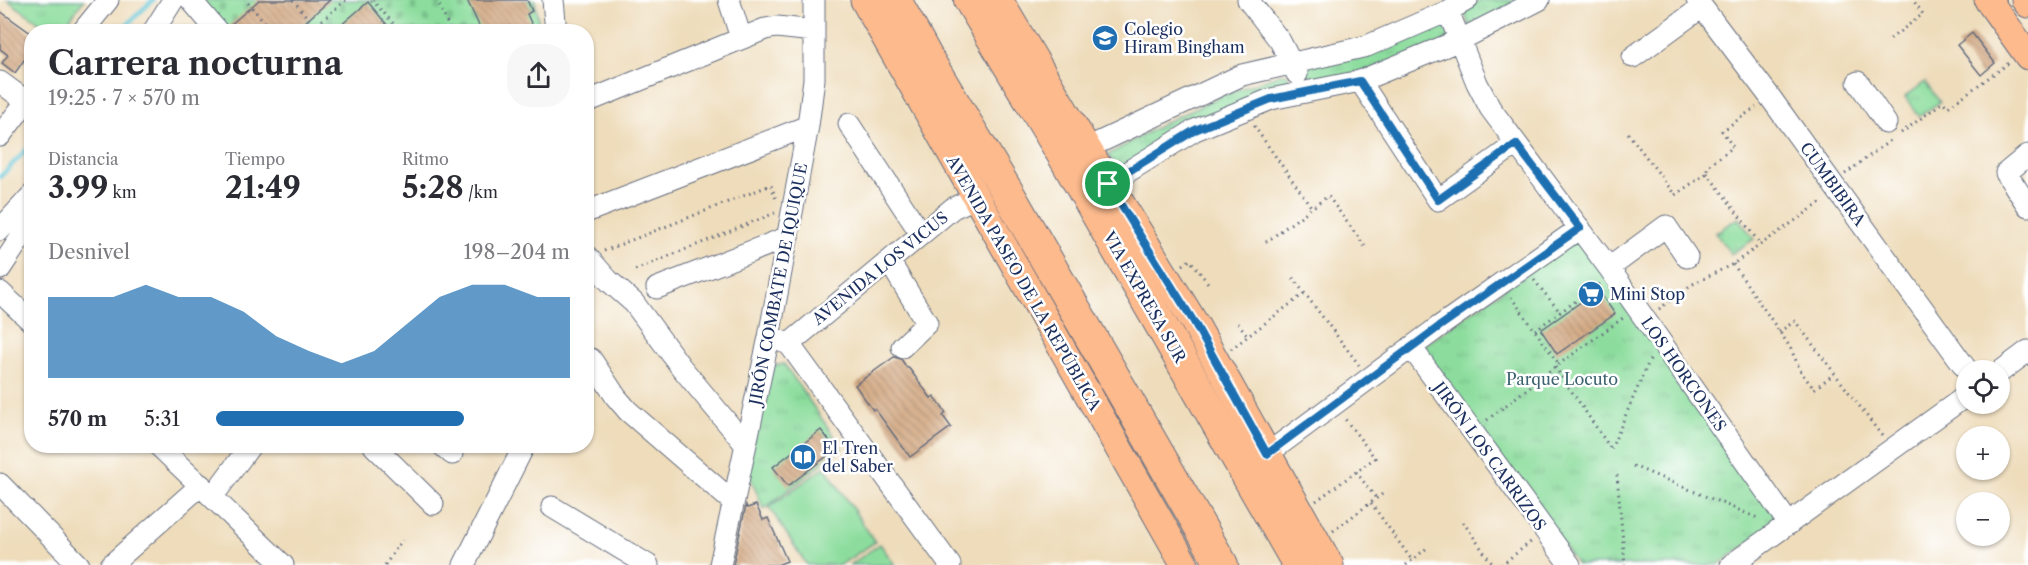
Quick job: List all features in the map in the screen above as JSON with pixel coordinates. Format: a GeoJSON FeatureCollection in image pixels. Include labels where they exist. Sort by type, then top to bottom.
{"type":"FeatureCollection","features":[{"type":"Feature","properties":{"kind":"highway"},"geometry":{"type":"LineString","coordinates":[[878,0],[928,60]]}},
{"type":"Feature","properties":{"kind":"highway"},"geometry":{"type":"LineString","coordinates":[[896,0],[928,60],[1008,193],[1222,565]]}},
{"type":"Feature","properties":{"kind":"highway","name":"VIA EXPRESA SUR"},"geometry":{"type":"LineString","coordinates":[[970,0],[1065,158],[1316,558]]}},
{"type":"Feature","properties":{"kind":"main road","name":"AVENIDA PASEO DE LA REPÚBLICA"},"geometry":{"type":"LineString","coordinates":[[864,0],[1185,565]]}},
{"type":"Feature","properties":{"kind":"main road"},"geometry":{"type":"LineString","coordinates":[[999,0],[1108,184],[1194,322],[1267,454],[1316,558]]}},
{"type":"Feature","properties":{"kind":"main road"},"geometry":{"type":"LineString","coordinates":[[1988,0],[2026,54]]}},
{"type":"Feature","properties":{"kind":"street"},"geometry":{"type":"LineString","coordinates":[[88,24],[108,0]]}},
{"type":"Feature","properties":{"kind":"street"},"geometry":{"type":"LineString","coordinates":[[158,24],[173,0]]}},
{"type":"Feature","properties":{"kind":"street"},"geometry":{"type":"LineString","coordinates":[[191,0],[211,24]]}},
{"type":"Feature","properties":{"kind":"street"},"geometry":{"type":"LineString","coordinates":[[553,0],[555,24]]}},
{"type":"Feature","properties":{"kind":"street"},"geometry":{"type":"LineString","coordinates":[[729,0],[741,38]]}},
{"type":"Feature","properties":{"kind":"street","name":"JIRÓN COMBATE DE IQUIQUE"},"geometry":{"type":"LineString","coordinates":[[720,565],[788,237],[785,203],[808,126],[814,79],[814,0]]}},
{"type":"Feature","properties":{"kind":"street"},"geometry":{"type":"LineString","coordinates":[[1248,0],[1280,41],[1305,91]]}},
{"type":"Feature","properties":{"kind":"street"},"geometry":{"type":"LineString","coordinates":[[1087,148],[1242,75],[1367,46],[1467,0]]}},
{"type":"Feature","properties":{"kind":"street"},"geometry":{"type":"LineString","coordinates":[[1108,184],[1195,130],[1271,99],[1360,81],[1460,40],[1539,0]]}},
{"type":"Feature","properties":{"kind":"street"},"geometry":{"type":"LineString","coordinates":[[1633,57],[1699,3]]}},
{"type":"Feature","properties":{"kind":"street","name":"CUMBIBIRA"},"geometry":{"type":"LineString","coordinates":[[1699,3],[1770,97],[1960,360]]}},
{"type":"Feature","properties":{"kind":"street","name":"LOS HORCONES"},"geometry":{"type":"LineString","coordinates":[[1448,10],[1477,83],[1490,108],[1580,228],[1607,275],[1646,319],[1789,524]]}},
{"type":"Feature","properties":{"kind":"street"},"geometry":{"type":"LineString","coordinates":[[594,99],[741,38],[777,27],[814,31]]}},
{"type":"Feature","properties":{"kind":"street"},"geometry":{"type":"LineString","coordinates":[[1360,81],[1438,200],[1516,144]]}},
{"type":"Feature","properties":{"kind":"street"},"geometry":{"type":"LineString","coordinates":[[0,82],[24,95]]}},
{"type":"Feature","properties":{"kind":"street"},"geometry":{"type":"LineString","coordinates":[[1857,82],[1886,123]]}},
{"type":"Feature","properties":{"kind":"street"},"geometry":{"type":"LineString","coordinates":[[0,135],[24,104]]}},
{"type":"Feature","properties":{"kind":"street"},"geometry":{"type":"LineString","coordinates":[[849,124],[921,234]]}},
{"type":"Feature","properties":{"kind":"street"},"geometry":{"type":"LineString","coordinates":[[594,209],[808,126]]}},
{"type":"Feature","properties":{"kind":"street"},"geometry":{"type":"LineString","coordinates":[[2028,155],[2006,173],[2028,206]]}},
{"type":"Feature","properties":{"kind":"street","name":"AVENIDA LOS VICUS"},"geometry":{"type":"LineString","coordinates":[[789,344],[953,208],[975,198]]}},
{"type":"Feature","properties":{"kind":"street"},"geometry":{"type":"LineString","coordinates":[[0,230],[24,204]]}},
{"type":"Feature","properties":{"kind":"street"},"geometry":{"type":"LineString","coordinates":[[1607,275],[1666,226],[1687,257]]}},
{"type":"Feature","properties":{"kind":"street"},"geometry":{"type":"LineString","coordinates":[[1267,454],[1411,347],[1580,228]]}},
{"type":"Feature","properties":{"kind":"street"},"geometry":{"type":"LineString","coordinates":[[0,269],[24,233]]}},
{"type":"Feature","properties":{"kind":"street"},"geometry":{"type":"LineString","coordinates":[[657,288],[788,237]]}},
{"type":"Feature","properties":{"kind":"street"},"geometry":{"type":"LineString","coordinates":[[890,261],[927,323],[902,346]]}},
{"type":"Feature","properties":{"kind":"street"},"geometry":{"type":"LineString","coordinates":[[594,263],[609,282],[634,303],[681,367],[745,444]]}},
{"type":"Feature","properties":{"kind":"street"},"geometry":{"type":"LineString","coordinates":[[0,292],[24,314]]}},
{"type":"Feature","properties":{"kind":"street"},"geometry":{"type":"LineString","coordinates":[[769,337],[789,344],[950,565]]}},
{"type":"Feature","properties":{"kind":"street","name":"JIRÓN LOS CARRIZOS"},"geometry":{"type":"LineString","coordinates":[[1411,347],[1570,565]]}},
{"type":"Feature","properties":{"kind":"street"},"geometry":{"type":"LineString","coordinates":[[2010,364],[2028,351]]}},
{"type":"Feature","properties":{"kind":"street"},"geometry":{"type":"LineString","coordinates":[[594,364],[628,411],[733,502]]}},
{"type":"Feature","properties":{"kind":"street"},"geometry":{"type":"LineString","coordinates":[[1731,565],[1956,403]]}},
{"type":"Feature","properties":{"kind":"street"},"geometry":{"type":"LineString","coordinates":[[166,453],[284,565]]}},
{"type":"Feature","properties":{"kind":"street"},"geometry":{"type":"LineString","coordinates":[[111,565],[207,491],[243,453]]}},
{"type":"Feature","properties":{"kind":"street"},"geometry":{"type":"LineString","coordinates":[[381,453],[433,504]]}},
{"type":"Feature","properties":{"kind":"street"},"geometry":{"type":"LineString","coordinates":[[464,565],[520,453]]}},
{"type":"Feature","properties":{"kind":"street"},"geometry":{"type":"LineString","coordinates":[[0,484],[79,565]]}},
{"type":"Feature","properties":{"kind":"street"},"geometry":{"type":"LineString","coordinates":[[552,507],[648,565]]}},
{"type":"Feature","properties":{"kind":"path"},"geometry":{"type":"LineString","coordinates":[[293,0],[313,24]]}},
{"type":"Feature","properties":{"kind":"path"},"geometry":{"type":"LineString","coordinates":[[317,24],[346,0]]}},
{"type":"Feature","properties":{"kind":"path"},"geometry":{"type":"LineString","coordinates":[[372,0],[394,24]]}},
{"type":"Feature","properties":{"kind":"path"},"geometry":{"type":"LineString","coordinates":[[437,0],[448,24]]}},
{"type":"Feature","properties":{"kind":"path"},"geometry":{"type":"LineString","coordinates":[[1890,39],[1923,14],[1913,0]]}},
{"type":"Feature","properties":{"kind":"path"},"geometry":{"type":"LineString","coordinates":[[248,3],[266,24]]}},
{"type":"Feature","properties":{"kind":"path"},"geometry":{"type":"LineString","coordinates":[[1646,319],[1691,285],[1732,264],[1761,244],[1943,102],[1948,107],[2026,54]]}},
{"type":"Feature","properties":{"kind":"path"},"geometry":{"type":"LineString","coordinates":[[1761,244],[1707,173],[1707,167],[1733,147],[1722,132],[1770,97]]}},
{"type":"Feature","properties":{"kind":"path"},"geometry":{"type":"LineString","coordinates":[[1253,124],[1312,208]]}},
{"type":"Feature","properties":{"kind":"path"},"geometry":{"type":"LineString","coordinates":[[1628,133],[1675,195],[1707,173]]}},
{"type":"Feature","properties":{"kind":"path"},"geometry":{"type":"LineString","coordinates":[[594,254],[771,185],[785,203],[635,270]]}},
{"type":"Feature","properties":{"kind":"path"},"geometry":{"type":"LineString","coordinates":[[1266,242],[1328,196],[1366,248]]}},
{"type":"Feature","properties":{"kind":"path"},"geometry":{"type":"LineString","coordinates":[[1190,260],[1208,283]]}},
{"type":"Feature","properties":{"kind":"path"},"geometry":{"type":"LineString","coordinates":[[1732,264],[1790,347],[1802,372],[1814,389],[1835,373]]}},
{"type":"Feature","properties":{"kind":"path"},"geometry":{"type":"LineString","coordinates":[[1536,330],[1607,275]]}},
{"type":"Feature","properties":{"kind":"path"},"geometry":{"type":"LineString","coordinates":[[1531,276],[1560,312]]}},
{"type":"Feature","properties":{"kind":"path"},"geometry":{"type":"LineString","coordinates":[[1293,278],[1369,378]]}},
{"type":"Feature","properties":{"kind":"path"},"geometry":{"type":"LineString","coordinates":[[1508,293],[1559,364]]}},
{"type":"Feature","properties":{"kind":"path"},"geometry":{"type":"LineString","coordinates":[[1215,360],[1305,294]]}},
{"type":"Feature","properties":{"kind":"path"},"geometry":{"type":"LineString","coordinates":[[1488,420],[1559,364],[1623,318]]}},
{"type":"Feature","properties":{"kind":"path"},"geometry":{"type":"LineString","coordinates":[[1779,332],[1795,321],[1892,449]]}},
{"type":"Feature","properties":{"kind":"path"},"geometry":{"type":"LineString","coordinates":[[1238,323],[1248,336]]}},
{"type":"Feature","properties":{"kind":"path"},"geometry":{"type":"LineString","coordinates":[[1555,368],[1611,448],[1651,357]]}},
{"type":"Feature","properties":{"kind":"path"},"geometry":{"type":"LineString","coordinates":[[1313,503],[1375,458],[1340,412]]}},
{"type":"Feature","properties":{"kind":"path"},"geometry":{"type":"LineString","coordinates":[[1634,466],[1760,519]]}},
{"type":"Feature","properties":{"kind":"path"},"geometry":{"type":"LineString","coordinates":[[1356,472],[1377,498]]}},
{"type":"Feature","properties":{"kind":"path"},"geometry":{"type":"LineString","coordinates":[[1617,475],[1625,565]]}},
{"type":"Feature","properties":{"kind":"path"},"geometry":{"type":"LineString","coordinates":[[1316,558],[1371,502],[1385,492]]}},
{"type":"Feature","properties":{"kind":"path"},"geometry":{"type":"LineString","coordinates":[[1371,502],[1411,559]]}},
{"type":"Feature","properties":{"kind":"path"},"geometry":{"type":"LineString","coordinates":[[1462,522],[1493,565]]}},
{"type":"Feature","properties":{"kind":"path"},"geometry":{"type":"LineString","coordinates":[[385,565],[402,540]]}},
{"type":"Feature","properties":{"kind":"path"},"geometry":{"type":"LineString","coordinates":[[1501,565],[1534,540]]}},
{"type":"Feature","properties":{"kind":"path"},"geometry":{"type":"LineString","coordinates":[[1406,565],[1427,548]]}},
{"type":"Feature","properties":{"kind":"green space"},"geometry":{"type":"Polygon","coordinates":[[[7,0],[84,0],[66,24],[42,24],[7,0]]]}},
{"type":"Feature","properties":{"kind":"green space"},"geometry":{"type":"Polygon","coordinates":[[[200,0],[535,0],[539,24],[221,24],[200,0]]]}},
{"type":"Feature","properties":{"kind":"green space"},"geometry":{"type":"Polygon","coordinates":[[[1481,0],[1519,0],[1469,26],[1463,9],[1481,0]]]}},
{"type":"Feature","properties":{"kind":"green space"},"geometry":{"type":"Polygon","coordinates":[[[1443,17],[1450,40],[1360,76],[1307,87],[1298,67],[1443,17]]]}},
{"type":"Feature","properties":{"kind":"green space"},"geometry":{"type":"Polygon","coordinates":[[[1280,74],[1287,74],[1293,86],[1119,172],[1108,155],[1168,121],[1221,96],[1280,74]]]}},
{"type":"Feature","properties":{"kind":"green space"},"geometry":{"type":"Polygon","coordinates":[[[1925,82],[1940,102],[1919,116],[1905,97],[1925,82]]]}},
{"type":"Feature","properties":{"kind":"green space"},"geometry":{"type":"Polygon","coordinates":[[[1738,218],[1754,239],[1731,254],[1715,233],[1738,218]]]}},
{"type":"Feature","properties":{"kind":"green space","name":"Parque Locuto"},"geometry":{"type":"Polygon","coordinates":[[[1580,235],[1780,520],[1718,565],[1577,565],[1421,348],[1580,235]]]}},
{"type":"Feature","properties":{"kind":"green space"},"geometry":{"type":"Polygon","coordinates":[[[784,364],[842,448],[764,509],[746,468],[772,366],[784,364]]]}},
{"type":"Feature","properties":{"kind":"green space"},"geometry":{"type":"Polygon","coordinates":[[[825,467],[875,542],[840,565],[807,565],[769,507],[825,467]]]}},
{"type":"Feature","properties":{"kind":"green space"},"geometry":{"type":"Polygon","coordinates":[[[880,544],[895,565],[850,565],[880,544]]]}},
{"type":"Feature","properties":{"kind":"building"},"geometry":{"type":"Polygon","coordinates":[[[259,0],[330,0],[303,24],[231,24],[259,0]]]}},
{"type":"Feature","properties":{"kind":"building"},"geometry":{"type":"Polygon","coordinates":[[[467,0],[527,0],[532,11],[527,14],[531,24],[478,24],[467,0]]]}},
{"type":"Feature","properties":{"kind":"building"},"geometry":{"type":"Polygon","coordinates":[[[368,2],[386,24],[342,24],[368,2]]]}},
{"type":"Feature","properties":{"kind":"building"},"geometry":{"type":"Polygon","coordinates":[[[0,11],[24,28],[24,60],[15,73],[2,63],[8,55],[0,49],[0,11]]]}},
{"type":"Feature","properties":{"kind":"building"},"geometry":{"type":"Polygon","coordinates":[[[1972,33],[1995,63],[1981,75],[1957,45],[1972,33]]]}},
{"type":"Feature","properties":{"kind":"building"},"geometry":{"type":"Polygon","coordinates":[[[1598,290],[1615,314],[1557,354],[1541,330],[1598,290]]]}},
{"type":"Feature","properties":{"kind":"building"},"geometry":{"type":"Polygon","coordinates":[[[894,357],[901,359],[931,398],[934,396],[946,413],[943,416],[951,427],[910,457],[855,385],[894,357]]]}},
{"type":"Feature","properties":{"kind":"building"},"geometry":{"type":"Polygon","coordinates":[[[821,430],[836,449],[788,486],[773,467],[821,430]]]}},
{"type":"Feature","properties":{"kind":"building"},"geometry":{"type":"Polygon","coordinates":[[[746,505],[747,508],[756,505],[763,520],[768,518],[787,561],[777,565],[733,565],[746,505]]]}},
{"type":"Feature","properties":{"kind":"waterway"},"geometry":{"type":"LineString","coordinates":[[128,24],[153,0]]}},
{"type":"Feature","properties":{"kind":"waterway"},"geometry":{"type":"LineString","coordinates":[[0,177],[24,152]]}},
{"type":"Feature","properties":{"kind":"place","name":"Colegio Hiram Bingham"},"geometry":{"type":"Point","coordinates":[1105,38]}},
{"type":"Feature","properties":{"kind":"place","name":"Mini Stop"},"geometry":{"type":"Point","coordinates":[1591,294]}},
{"type":"Feature","properties":{"kind":"place","name":"El Tren del Saber"},"geometry":{"type":"Point","coordinates":[803,457]}},
{"type":"Feature","properties":{"kind":"route"},"geometry":{"type":"LineString","coordinates":[[1360,81],[1438,200],[1516,144],[1580,228],[1440,326],[1267,454],[1194,322],[1108,184],[1195,130],[1271,99],[1360,81]]}}]}
